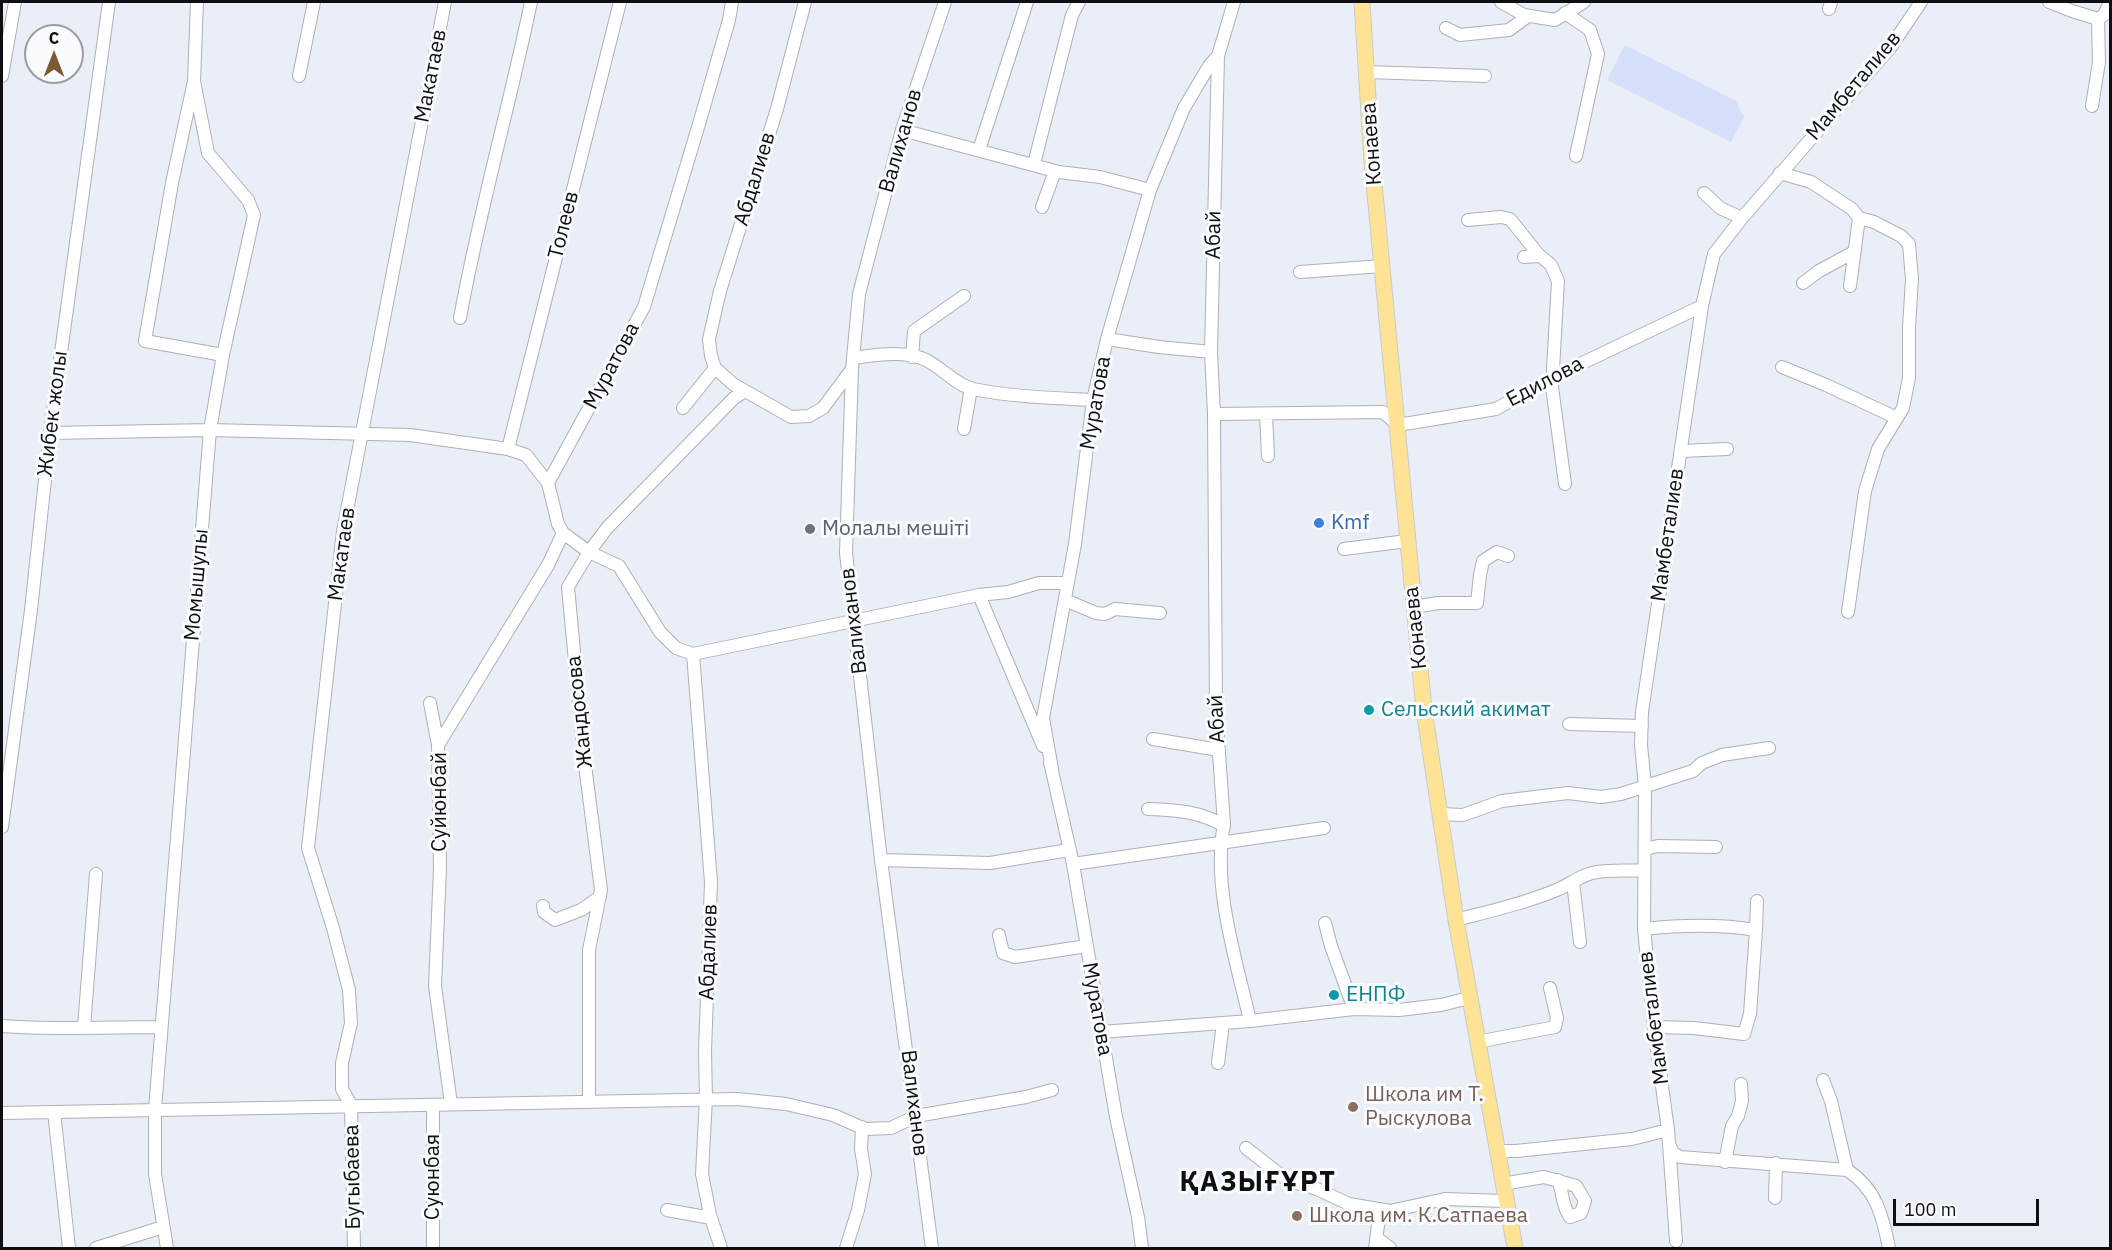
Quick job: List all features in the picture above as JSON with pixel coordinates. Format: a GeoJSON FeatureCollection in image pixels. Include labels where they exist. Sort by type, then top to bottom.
{"type":"FeatureCollection","features":[{"type":"Feature","properties":{"kind":"main road","name":"Конаева"},"geometry":{"type":"LineString","coordinates":[[1362,2],[1372,162],[1424,710],[1469,998],[1515,1248]]}},
{"type":"Feature","properties":{"kind":"street"},"geometry":{"type":"LineString","coordinates":[[2,76],[15,2]]}},
{"type":"Feature","properties":{"kind":"street","name":"Жибек жолы"},"geometry":{"type":"LineString","coordinates":[[2,826],[31,610],[50,433],[109,2]]}},
{"type":"Feature","properties":{"kind":"street"},"geometry":{"type":"LineString","coordinates":[[197,2],[194,81],[172,183],[145,341],[223,355]]}},
{"type":"Feature","properties":{"kind":"street"},"geometry":{"type":"LineString","coordinates":[[298,76],[314,2]]}},
{"type":"Feature","properties":{"kind":"street","name":"Макатаев"},"geometry":{"type":"LineString","coordinates":[[351,1105],[342,1089],[342,1063],[351,1023],[349,990],[333,928],[308,848],[343,531],[446,2]]}},
{"type":"Feature","properties":{"kind":"street"},"geometry":{"type":"LineString","coordinates":[[460,318],[470,264],[531,2]]}},
{"type":"Feature","properties":{"kind":"street","name":"Толеев"},"geometry":{"type":"LineString","coordinates":[[508,449],[620,2]]}},
{"type":"Feature","properties":{"kind":"street","name":"Муратова"},"geometry":{"type":"LineString","coordinates":[[548,483],[644,307],[702,114],[732,2]]}},
{"type":"Feature","properties":{"kind":"street","name":"Абдалиев"},"geometry":{"type":"LineString","coordinates":[[713,362],[709,339],[720,291],[777,109],[805,2]]}},
{"type":"Feature","properties":{"kind":"street","name":"Валиханов"},"geometry":{"type":"LineString","coordinates":[[932,1248],[881,860],[846,553],[852,363],[859,294],[902,130],[945,2]]}},
{"type":"Feature","properties":{"kind":"street"},"geometry":{"type":"LineString","coordinates":[[979,150],[1027,2]]}},
{"type":"Feature","properties":{"kind":"street"},"geometry":{"type":"LineString","coordinates":[[1034,164],[1072,15],[1079,2]]}},
{"type":"Feature","properties":{"kind":"street"},"geometry":{"type":"LineString","coordinates":[[1218,56],[1234,2]]}},
{"type":"Feature","properties":{"kind":"street"},"geometry":{"type":"LineString","coordinates":[[1501,2],[1528,16],[1555,20],[1584,2]]}},
{"type":"Feature","properties":{"kind":"street","name":"Мамбеталиев"},"geometry":{"type":"LineString","coordinates":[[1677,1241],[1668,1130],[1644,929],[1645,786],[1641,745],[1642,712],[1702,306],[1714,254],[1780,173],[1890,48],[1921,2]]}},
{"type":"Feature","properties":{"kind":"street"},"geometry":{"type":"LineString","coordinates":[[2049,2],[2072,12],[2098,19],[2104,15],[2110,2]]}},
{"type":"Feature","properties":{"kind":"street"},"geometry":{"type":"LineString","coordinates":[[1565,13],[1590,30],[1598,54],[1576,156]]}},
{"type":"Feature","properties":{"kind":"street"},"geometry":{"type":"LineString","coordinates":[[1446,28],[1460,35],[1509,30],[1528,16]]}},
{"type":"Feature","properties":{"kind":"street"},"geometry":{"type":"LineString","coordinates":[[2092,106],[2099,62],[2098,19]]}},
{"type":"Feature","properties":{"kind":"street","name":"Муратова"},"geometry":{"type":"LineString","coordinates":[[1142,1248],[1101,1032],[1073,864],[1043,718],[1075,544],[1094,400],[1107,339],[1150,190],[1184,108],[1209,66],[1218,56]]}},
{"type":"Feature","properties":{"kind":"street","name":"Абай"},"geometry":{"type":"LineString","coordinates":[[1218,56],[1211,352],[1214,414],[1216,711],[1224,826],[1221,842],[1224,908],[1250,1021]]}},
{"type":"Feature","properties":{"kind":"street"},"geometry":{"type":"LineString","coordinates":[[1367,72],[1485,76]]}},
{"type":"Feature","properties":{"kind":"street","name":"Момышулы"},"geometry":{"type":"LineString","coordinates":[[167,1248],[155,1174],[155,1109],[210,430],[223,355],[254,215],[248,200],[208,153],[194,81]]}},
{"type":"Feature","properties":{"kind":"street"},"geometry":{"type":"LineString","coordinates":[[902,130],[1055,171],[1100,177],[1150,190]]}},
{"type":"Feature","properties":{"kind":"street"},"geometry":{"type":"LineString","coordinates":[[1042,207],[1055,171]]}},
{"type":"Feature","properties":{"kind":"street"},"geometry":{"type":"LineString","coordinates":[[1780,173],[1811,182],[1851,208],[1859,218],[1892,231],[1909,244],[1912,279],[1909,378],[1903,408],[1878,449],[1865,491],[1848,612]]}},
{"type":"Feature","properties":{"kind":"street"},"geometry":{"type":"LineString","coordinates":[[1704,193],[1720,208],[1742,218]]}},
{"type":"Feature","properties":{"kind":"street"},"geometry":{"type":"LineString","coordinates":[[1468,220],[1501,217],[1510,219],[1540,256],[1551,265],[1558,281],[1552,387],[1564,484]]}},
{"type":"Feature","properties":{"kind":"street"},"geometry":{"type":"LineString","coordinates":[[1850,286],[1859,218]]}},
{"type":"Feature","properties":{"kind":"street"},"geometry":{"type":"LineString","coordinates":[[1803,283],[1819,271],[1854,252]]}},
{"type":"Feature","properties":{"kind":"street"},"geometry":{"type":"LineString","coordinates":[[1524,257],[1540,256]]}},
{"type":"Feature","properties":{"kind":"street"},"geometry":{"type":"LineString","coordinates":[[1300,272],[1382,266]]}},
{"type":"Feature","properties":{"kind":"street"},"geometry":{"type":"LineString","coordinates":[[912,357],[914,331],[964,296]]}},
{"type":"Feature","properties":{"kind":"street","name":"Едилова"},"geometry":{"type":"LineString","coordinates":[[1398,425],[1496,409],[1553,377],[1702,306]]}},
{"type":"Feature","properties":{"kind":"street"},"geometry":{"type":"LineString","coordinates":[[1107,339],[1211,352]]}},
{"type":"Feature","properties":{"kind":"street"},"geometry":{"type":"LineString","coordinates":[[683,408],[713,362],[733,384],[791,417],[809,416],[823,408],[852,363],[893,354],[925,360],[970,388],[1032,397],[1094,400]]}},
{"type":"Feature","properties":{"kind":"street"},"geometry":{"type":"LineString","coordinates":[[1782,367],[1897,418]]}},
{"type":"Feature","properties":{"kind":"street"},"geometry":{"type":"LineString","coordinates":[[964,429],[970,388]]}},
{"type":"Feature","properties":{"kind":"street","name":"Жандосова"},"geometry":{"type":"LineString","coordinates":[[589,1101],[589,950],[601,890],[584,757],[568,587],[607,528],[734,398],[745,391]]}},
{"type":"Feature","properties":{"kind":"street"},"geometry":{"type":"LineString","coordinates":[[1214,414],[1383,412],[1398,425]]}},
{"type":"Feature","properties":{"kind":"street"},"geometry":{"type":"LineString","coordinates":[[1266,414],[1268,456]]}},
{"type":"Feature","properties":{"kind":"street"},"geometry":{"type":"LineString","coordinates":[[50,433],[210,430],[410,435],[508,449],[526,455],[548,483],[558,524],[563,533],[589,552],[619,566],[660,632],[676,648],[693,654],[979,595],[1008,592],[1039,584],[1068,583]]}},
{"type":"Feature","properties":{"kind":"street"},"geometry":{"type":"LineString","coordinates":[[1681,451],[1727,449]]}},
{"type":"Feature","properties":{"kind":"street","name":"Суйюнбай"},"geometry":{"type":"LineString","coordinates":[[451,1104],[435,986],[440,868],[438,745],[548,565],[563,533]]}},
{"type":"Feature","properties":{"kind":"street"},"geometry":{"type":"LineString","coordinates":[[1344,549],[1407,541]]}},
{"type":"Feature","properties":{"kind":"street"},"geometry":{"type":"LineString","coordinates":[[1414,607],[1438,603],[1477,603],[1484,561],[1497,552],[1508,556]]}},
{"type":"Feature","properties":{"kind":"street","name":"Муратова"},"geometry":{"type":"LineString","coordinates":[[979,595],[1052,769]]}},
{"type":"Feature","properties":{"kind":"street"},"geometry":{"type":"LineString","coordinates":[[1065,600],[1096,613],[1105,614],[1114,609],[1160,613]]}},
{"type":"Feature","properties":{"kind":"street","name":"Абдалиев"},"geometry":{"type":"LineString","coordinates":[[693,654],[711,882],[702,1174],[711,1218],[721,1248]]}},
{"type":"Feature","properties":{"kind":"street"},"geometry":{"type":"LineString","coordinates":[[430,703],[438,745]]}},
{"type":"Feature","properties":{"kind":"street"},"geometry":{"type":"LineString","coordinates":[[1569,724],[1642,726]]}},
{"type":"Feature","properties":{"kind":"street"},"geometry":{"type":"LineString","coordinates":[[1153,739],[1219,750]]}},
{"type":"Feature","properties":{"kind":"street"},"geometry":{"type":"LineString","coordinates":[[1440,814],[1463,815],[1502,801],[1568,793],[1601,797],[1622,794],[1693,771],[1702,763],[1722,755],[1769,748]]}},
{"type":"Feature","properties":{"kind":"street"},"geometry":{"type":"LineString","coordinates":[[1148,809],[1183,811],[1212,819],[1224,826]]}},
{"type":"Feature","properties":{"kind":"street"},"geometry":{"type":"LineString","coordinates":[[1073,864],[1324,828]]}},
{"type":"Feature","properties":{"kind":"street"},"geometry":{"type":"LineString","coordinates":[[1645,849],[1658,846],[1716,846]]}},
{"type":"Feature","properties":{"kind":"street"},"geometry":{"type":"LineString","coordinates":[[881,860],[990,863],[1069,850]]}},
{"type":"Feature","properties":{"kind":"street"},"geometry":{"type":"LineString","coordinates":[[1456,920],[1519,904],[1573,882],[1579,876],[1596,872],[1643,870]]}},
{"type":"Feature","properties":{"kind":"street"},"geometry":{"type":"LineString","coordinates":[[84,1027],[96,874]]}},
{"type":"Feature","properties":{"kind":"street"},"geometry":{"type":"LineString","coordinates":[[1573,882],[1580,942]]}},
{"type":"Feature","properties":{"kind":"street"},"geometry":{"type":"LineString","coordinates":[[543,906],[544,912],[555,920],[581,910],[600,897]]}},
{"type":"Feature","properties":{"kind":"street"},"geometry":{"type":"LineString","coordinates":[[1654,1027],[1694,1028],[1744,1034],[1750,1014],[1757,901]]}},
{"type":"Feature","properties":{"kind":"street"},"geometry":{"type":"LineString","coordinates":[[1325,923],[1354,1009]]}},
{"type":"Feature","properties":{"kind":"street"},"geometry":{"type":"LineString","coordinates":[[1644,929],[1695,925],[1733,926],[1756,930]]}},
{"type":"Feature","properties":{"kind":"street"},"geometry":{"type":"LineString","coordinates":[[999,935],[1003,953],[1015,957],[1087,946]]}},
{"type":"Feature","properties":{"kind":"street"},"geometry":{"type":"LineString","coordinates":[[1477,1042],[1555,1027],[1557,1018],[1550,988]]}},
{"type":"Feature","properties":{"kind":"street"},"geometry":{"type":"LineString","coordinates":[[1101,1032],[1250,1021],[1354,1009],[1399,1010],[1441,1005],[1469,998]]}},
{"type":"Feature","properties":{"kind":"street"},"geometry":{"type":"LineString","coordinates":[[1218,1063],[1223,1023]]}},
{"type":"Feature","properties":{"kind":"street"},"geometry":{"type":"LineString","coordinates":[[2,1026],[48,1029],[160,1027]]}},
{"type":"Feature","properties":{"kind":"street"},"geometry":{"type":"LineString","coordinates":[[1823,1080],[1831,1101],[1847,1170]]}},
{"type":"Feature","properties":{"kind":"street"},"geometry":{"type":"LineString","coordinates":[[1725,1162],[1732,1126],[1738,1116],[1742,1101],[1741,1084]]}},
{"type":"Feature","properties":{"kind":"street"},"geometry":{"type":"LineString","coordinates":[[2,1113],[706,1098],[786,1104],[832,1115],[862,1127],[891,1128],[916,1116],[1026,1098],[1052,1090]]}},
{"type":"Feature","properties":{"kind":"street","name":"Бугыбаева"},"geometry":{"type":"LineString","coordinates":[[351,1105],[354,1248]]}},
{"type":"Feature","properties":{"kind":"street","name":"Суюнбая"},"geometry":{"type":"LineString","coordinates":[[433,1105],[433,1248]]}},
{"type":"Feature","properties":{"kind":"street"},"geometry":{"type":"LineString","coordinates":[[54,1112],[69,1248]]}},
{"type":"Feature","properties":{"kind":"street"},"geometry":{"type":"LineString","coordinates":[[846,1248],[858,1210],[865,1174],[861,1149],[862,1127]]}},
{"type":"Feature","properties":{"kind":"street"},"geometry":{"type":"LineString","coordinates":[[1496,1151],[1632,1139],[1668,1130]]}},
{"type":"Feature","properties":{"kind":"street"},"geometry":{"type":"LineString","coordinates":[[1668,1143],[1673,1153],[1680,1157],[1847,1170],[1856,1176],[1874,1196],[1883,1216],[1889,1248]]}},
{"type":"Feature","properties":{"kind":"street"},"geometry":{"type":"LineString","coordinates":[[1246,1148],[1287,1180],[1317,1189],[1349,1203],[1380,1210],[1390,1211],[1445,1199],[1505,1201]]}},
{"type":"Feature","properties":{"kind":"street"},"geometry":{"type":"LineString","coordinates":[[1775,1198],[1776,1163]]}},
{"type":"Feature","properties":{"kind":"street"},"geometry":{"type":"LineString","coordinates":[[1502,1184],[1544,1177],[1558,1180]]}},
{"type":"Feature","properties":{"kind":"street"},"geometry":{"type":"LineString","coordinates":[[667,1210],[711,1218]]}},
{"type":"Feature","properties":{"kind":"street"},"geometry":{"type":"LineString","coordinates":[[1380,1210],[1376,1243],[1390,1248]]}},
{"type":"Feature","properties":{"kind":"street"},"geometry":{"type":"LineString","coordinates":[[96,1248],[164,1227]]}},
{"type":"Feature","properties":{"kind":"shaded area"},"geometry":{"type":"Polygon","coordinates":[[[1625,45],[1736,101],[1744,117],[1731,142],[1607,80],[1625,45]]]}},
{"type":"Feature","properties":{"kind":"place","name":"Kmf"},"geometry":{"type":"Point","coordinates":[1319,523]}},
{"type":"Feature","properties":{"kind":"place","name":"Молалы мешіті"},"geometry":{"type":"Point","coordinates":[810,529]}},
{"type":"Feature","properties":{"kind":"place","name":"Сельский акимат"},"geometry":{"type":"Point","coordinates":[1369,710]}},
{"type":"Feature","properties":{"kind":"place","name":"ЕНПФ"},"geometry":{"type":"Point","coordinates":[1334,995]}},
{"type":"Feature","properties":{"kind":"place","name":"Школа им Т. Рыскулова"},"geometry":{"type":"Point","coordinates":[1353,1107]}},
{"type":"Feature","properties":{"kind":"place","name":"Школа им. К.Сатпаева"},"geometry":{"type":"Point","coordinates":[1297,1216]}},
{"type":"Feature","properties":{"kind":"district","name":"ҚАЗЫҒҰРТ"},"geometry":{"type":"Point","coordinates":[1258,1183]}}]}
